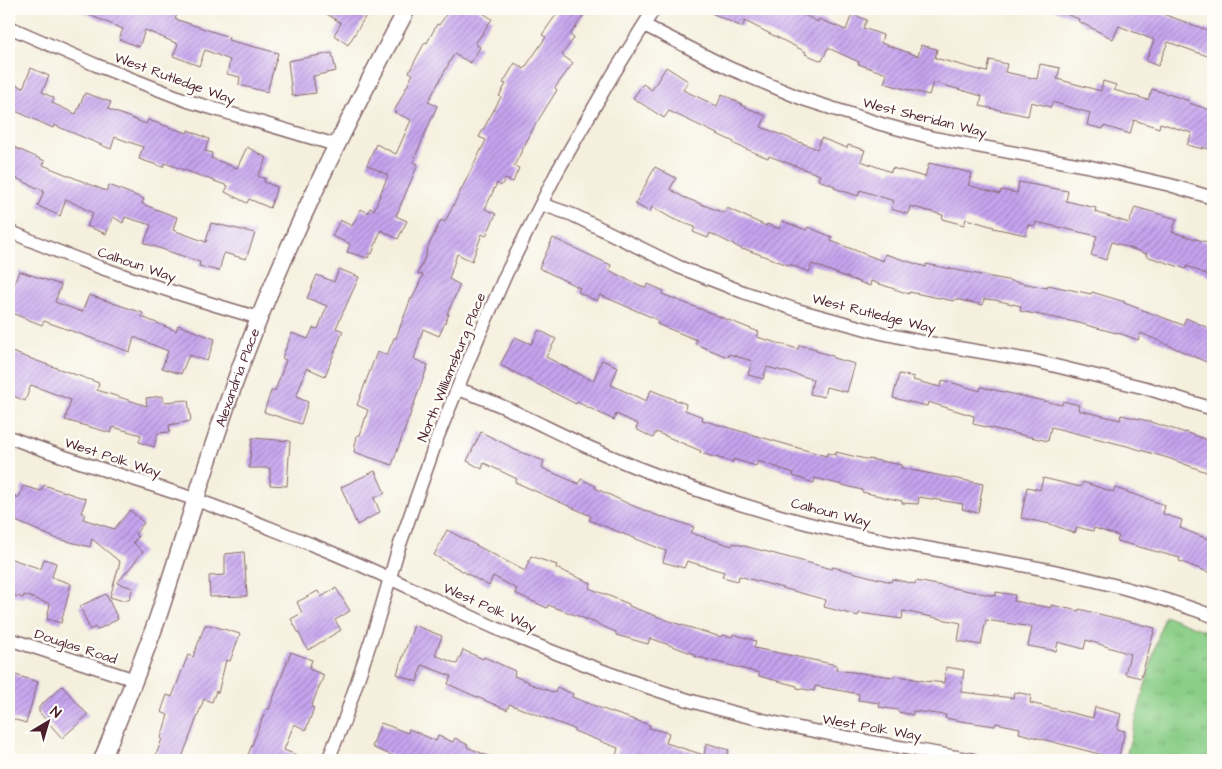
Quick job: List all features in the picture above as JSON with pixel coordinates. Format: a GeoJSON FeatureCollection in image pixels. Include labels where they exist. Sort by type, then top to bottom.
{"type":"FeatureCollection","features":[{"type":"Feature","properties":{"kind":"street","name":"Alexandria Place"},"geometry":{"type":"LineString","coordinates":[[102,760],[157,620],[195,500],[239,370],[259,318],[281,264],[336,146],[407,9]]}},
{"type":"Feature","properties":{"kind":"street","name":"North Williamsburg Place"},"geometry":{"type":"LineString","coordinates":[[328,760],[359,675],[398,550],[457,389],[506,274],[577,136],[654,9]]}},
{"type":"Feature","properties":{"kind":"street","name":"West Sheridan Way"},"geometry":{"type":"LineString","coordinates":[[644,25],[729,68],[803,99],[881,124],[941,139],[1096,168],[1170,185],[1213,198]]}},
{"type":"Feature","properties":{"kind":"street","name":"West Rutledge Way"},"geometry":{"type":"LineString","coordinates":[[9,27],[96,65],[188,101],[336,146]]}},
{"type":"Feature","properties":{"kind":"street","name":"West Rutledge Way"},"geometry":{"type":"LineString","coordinates":[[541,204],[573,215],[678,267],[797,310],[881,333],[1034,361],[1146,388],[1213,409]]}},
{"type":"Feature","properties":{"kind":"street","name":"Calhoun Way"},"geometry":{"type":"LineString","coordinates":[[9,231],[100,268],[259,318]]}},
{"type":"Feature","properties":{"kind":"street","name":"Calhoun Way"},"geometry":{"type":"LineString","coordinates":[[457,389],[486,399],[596,451],[704,493],[806,523],[880,540],[1019,564],[1111,585],[1213,616]]}},
{"type":"Feature","properties":{"kind":"street","name":"West Polk Way"},"geometry":{"type":"LineString","coordinates":[[9,436],[195,500],[356,562],[508,633],[597,669],[665,693],[745,716],[821,734],[973,760]]}},
{"type":"Feature","properties":{"kind":"street","name":"Douglas Road"},"geometry":{"type":"LineString","coordinates":[[9,639],[135,680]]}},
{"type":"Feature","properties":{"kind":"green space"},"geometry":{"type":"Polygon","coordinates":[[[1164,615],[1213,634],[1213,760],[1125,760],[1164,615]]]}},
{"type":"Feature","properties":{"kind":"building"},"geometry":{"type":"Polygon","coordinates":[[[75,9],[171,9],[178,12],[175,19],[229,37],[228,40],[278,53],[267,92],[239,85],[240,77],[227,74],[230,60],[205,50],[199,66],[173,56],[178,44],[145,30],[139,47],[119,39],[123,29],[75,9]]]}},
{"type":"Feature","properties":{"kind":"building"},"geometry":{"type":"Polygon","coordinates":[[[319,9],[370,9],[348,45],[334,35],[341,23],[319,9]]]}},
{"type":"Feature","properties":{"kind":"building"},"geometry":{"type":"Polygon","coordinates":[[[450,9],[477,9],[492,19],[475,44],[480,47],[471,63],[454,54],[428,102],[437,106],[413,162],[418,164],[396,216],[407,221],[398,239],[381,230],[372,254],[370,253],[368,258],[347,252],[350,244],[332,236],[340,220],[352,226],[361,209],[368,213],[370,208],[374,210],[388,175],[367,165],[376,144],[396,154],[411,120],[394,112],[413,74],[409,72],[425,42],[427,43],[437,24],[439,25],[450,9]]]}},
{"type":"Feature","properties":{"kind":"building"},"geometry":{"type":"Polygon","coordinates":[[[560,9],[588,9],[570,35],[574,38],[562,55],[573,63],[555,88],[557,90],[534,127],[514,166],[519,168],[513,182],[505,179],[501,186],[497,183],[485,209],[496,214],[486,236],[482,234],[472,261],[457,254],[449,279],[460,285],[439,336],[423,329],[414,359],[428,365],[392,465],[354,452],[357,435],[360,435],[368,410],[357,405],[377,352],[387,355],[394,338],[396,338],[411,298],[423,275],[418,274],[426,251],[441,220],[445,222],[486,140],[479,137],[501,97],[499,96],[506,84],[503,83],[515,63],[524,69],[546,37],[542,35],[560,9]]]}},
{"type":"Feature","properties":{"kind":"building"},"geometry":{"type":"Polygon","coordinates":[[[703,9],[792,9],[818,22],[819,19],[846,30],[852,14],[867,20],[863,28],[883,35],[881,43],[918,56],[921,45],[937,49],[935,58],[987,72],[990,60],[1007,64],[1005,72],[1037,79],[1040,64],[1060,68],[1057,79],[1101,91],[1103,81],[1116,85],[1114,90],[1148,100],[1152,89],[1190,101],[1189,103],[1213,111],[1213,151],[1203,147],[1203,149],[1187,145],[1192,133],[1160,123],[1159,128],[1134,120],[1130,134],[1104,126],[1103,129],[1087,125],[1090,113],[1052,102],[1051,107],[1031,102],[1028,116],[980,106],[982,96],[933,82],[929,95],[901,88],[884,83],[887,74],[858,64],[859,62],[828,48],[822,61],[805,54],[806,52],[745,21],[742,27],[703,9]]]}},
{"type":"Feature","properties":{"kind":"building"},"geometry":{"type":"Polygon","coordinates":[[[1055,9],[1149,9],[1213,32],[1213,58],[1168,42],[1158,66],[1146,61],[1154,40],[1119,26],[1113,39],[1078,21],[1079,19],[1055,9]]]}},
{"type":"Feature","properties":{"kind":"building"},"geometry":{"type":"Polygon","coordinates":[[[332,53],[336,71],[313,76],[316,93],[292,96],[288,61],[332,53]]]}},
{"type":"Feature","properties":{"kind":"building"},"geometry":{"type":"Polygon","coordinates":[[[666,67],[688,81],[683,90],[717,106],[722,94],[766,116],[761,127],[817,149],[821,138],[847,148],[848,145],[865,150],[861,161],[891,172],[892,168],[925,177],[929,163],[972,173],[968,185],[1000,194],[1001,190],[1017,193],[1019,182],[1068,191],[1066,201],[1096,208],[1095,212],[1129,223],[1135,207],[1177,219],[1172,232],[1213,244],[1213,277],[1187,266],[1186,269],[1146,256],[1147,254],[1112,242],[1106,260],[1091,255],[1097,236],[1036,222],[1035,226],[1028,225],[1026,235],[993,228],[966,219],[964,225],[942,219],[943,215],[910,206],[908,214],[891,209],[894,201],[860,190],[858,196],[834,188],[835,186],[818,180],[820,175],[769,156],[768,158],[734,144],[734,142],[669,111],[664,118],[633,98],[643,84],[652,90],[666,67]]]}},
{"type":"Feature","properties":{"kind":"building"},"geometry":{"type":"Polygon","coordinates":[[[31,68],[49,76],[42,92],[54,98],[52,103],[76,114],[85,93],[111,102],[108,109],[146,124],[148,120],[187,133],[188,130],[209,139],[205,151],[212,153],[211,158],[237,168],[247,147],[267,158],[258,176],[265,179],[264,182],[277,187],[270,208],[249,199],[247,203],[225,192],[228,186],[165,163],[163,167],[139,159],[143,147],[115,137],[111,149],[54,125],[53,128],[9,108],[9,81],[23,88],[31,68]]]}},
{"type":"Feature","properties":{"kind":"building"},"geometry":{"type":"Polygon","coordinates":[[[9,145],[45,161],[43,165],[106,191],[109,185],[144,199],[142,204],[177,217],[173,230],[206,242],[211,223],[255,233],[246,259],[224,253],[219,271],[199,266],[200,262],[144,243],[151,225],[125,217],[123,223],[113,217],[106,234],[87,226],[93,213],[66,199],[60,216],[38,206],[44,191],[9,175],[9,145]]]}},
{"type":"Feature","properties":{"kind":"building"},"geometry":{"type":"Polygon","coordinates":[[[655,167],[676,178],[670,189],[683,197],[724,213],[727,208],[766,226],[767,224],[779,229],[782,221],[806,230],[808,227],[832,237],[831,241],[883,261],[885,254],[926,267],[926,264],[1047,288],[1048,285],[1091,294],[1092,292],[1125,302],[1183,325],[1186,318],[1213,330],[1213,365],[1141,333],[1138,340],[1116,332],[1020,311],[1021,306],[995,300],[984,299],[983,305],[909,292],[909,294],[871,281],[870,286],[812,264],[809,272],[744,250],[710,233],[708,238],[693,232],[695,227],[673,219],[652,207],[650,212],[635,204],[655,167]]]}},
{"type":"Feature","properties":{"kind":"building"},"geometry":{"type":"Polygon","coordinates":[[[553,238],[611,265],[609,270],[624,278],[646,288],[648,284],[664,291],[662,294],[759,332],[757,337],[798,349],[799,345],[817,349],[816,351],[833,356],[833,358],[855,364],[847,392],[826,387],[824,397],[810,394],[813,379],[767,367],[763,379],[748,375],[752,361],[729,354],[728,357],[695,344],[697,340],[657,324],[658,320],[600,295],[597,301],[578,292],[580,288],[539,268],[553,238]]]}},
{"type":"Feature","properties":{"kind":"building"},"geometry":{"type":"Polygon","coordinates":[[[339,269],[359,277],[336,328],[343,331],[325,376],[307,368],[296,397],[308,402],[301,424],[264,412],[271,391],[275,391],[286,360],[282,358],[292,333],[308,339],[313,328],[318,329],[327,306],[307,298],[317,275],[334,282],[339,269]]]}},
{"type":"Feature","properties":{"kind":"building"},"geometry":{"type":"Polygon","coordinates":[[[19,271],[61,285],[55,302],[82,312],[89,295],[143,313],[142,317],[176,331],[178,325],[215,339],[207,361],[189,355],[181,374],[162,368],[168,351],[134,337],[130,352],[44,321],[42,325],[9,312],[9,297],[19,271]]]}},
{"type":"Feature","properties":{"kind":"building"},"geometry":{"type":"Polygon","coordinates":[[[539,330],[556,339],[546,357],[593,381],[602,360],[618,367],[611,385],[646,401],[651,390],[686,404],[685,410],[703,417],[702,420],[826,456],[827,453],[836,455],[836,452],[902,465],[901,468],[983,484],[978,513],[962,509],[963,504],[919,497],[918,504],[902,503],[902,501],[862,492],[862,490],[815,478],[814,483],[793,476],[794,473],[758,461],[756,466],[733,459],[733,462],[700,453],[701,451],[656,432],[653,438],[636,429],[638,424],[616,414],[614,420],[577,402],[576,404],[500,365],[515,337],[531,344],[539,330]]]}},
{"type":"Feature","properties":{"kind":"building"},"geometry":{"type":"Polygon","coordinates":[[[9,351],[99,383],[97,390],[147,406],[146,398],[163,396],[163,402],[188,400],[191,421],[169,425],[170,432],[158,433],[154,447],[139,442],[141,435],[113,427],[111,433],[65,420],[71,400],[31,385],[25,401],[9,394],[9,351]]]}},
{"type":"Feature","properties":{"kind":"building"},"geometry":{"type":"Polygon","coordinates":[[[899,374],[914,377],[913,380],[940,387],[943,380],[980,391],[981,387],[1062,405],[1063,401],[1079,405],[1078,410],[1120,420],[1121,415],[1186,432],[1213,442],[1213,472],[1210,470],[1209,473],[1127,446],[1051,427],[1048,441],[973,424],[974,416],[928,402],[927,406],[893,398],[899,374]]]}},
{"type":"Feature","properties":{"kind":"building"},"geometry":{"type":"Polygon","coordinates":[[[481,432],[510,448],[544,461],[542,468],[579,484],[581,479],[596,486],[595,488],[631,505],[694,527],[691,533],[732,546],[733,543],[832,569],[833,567],[891,582],[892,579],[915,584],[916,581],[996,596],[996,592],[1015,595],[1014,601],[1051,608],[1051,605],[1079,611],[1079,609],[1155,628],[1141,678],[1125,674],[1130,654],[1086,640],[1084,649],[1058,642],[1056,651],[1028,646],[1032,627],[986,620],[981,645],[958,641],[961,623],[903,611],[902,619],[859,613],[858,616],[824,607],[826,600],[739,576],[738,581],[722,577],[724,572],[687,561],[684,568],[663,562],[666,551],[589,520],[591,516],[515,482],[517,479],[484,463],[482,469],[467,461],[481,432]]]}},
{"type":"Feature","properties":{"kind":"building"},"geometry":{"type":"Polygon","coordinates":[[[252,438],[290,441],[287,486],[270,485],[270,468],[249,468],[252,438]]]}},
{"type":"Feature","properties":{"kind":"building"},"geometry":{"type":"Polygon","coordinates":[[[375,471],[385,493],[374,498],[380,512],[357,525],[341,487],[375,471]]]}},
{"type":"Feature","properties":{"kind":"building"},"geometry":{"type":"Polygon","coordinates":[[[1043,478],[1081,487],[1083,482],[1113,492],[1115,488],[1165,505],[1163,514],[1182,520],[1180,528],[1213,541],[1213,574],[1179,561],[1180,558],[1117,541],[1119,536],[1094,528],[1093,531],[1077,527],[1075,533],[1050,524],[1021,518],[1027,487],[1040,490],[1043,478]]]}},
{"type":"Feature","properties":{"kind":"building"},"geometry":{"type":"Polygon","coordinates":[[[44,485],[86,499],[81,513],[85,514],[83,519],[114,529],[130,510],[144,523],[135,534],[138,537],[133,542],[143,552],[117,583],[133,588],[129,600],[110,597],[120,562],[92,539],[90,547],[55,538],[9,518],[9,494],[19,498],[23,486],[41,491],[44,485]]]}},
{"type":"Feature","properties":{"kind":"building"},"geometry":{"type":"Polygon","coordinates":[[[447,530],[525,571],[531,556],[557,565],[556,568],[591,583],[589,588],[629,604],[629,606],[721,637],[722,635],[732,637],[733,634],[756,641],[754,648],[837,665],[836,670],[894,677],[895,675],[929,682],[944,683],[946,667],[964,670],[961,692],[1013,698],[1014,692],[1031,695],[1030,703],[1093,718],[1095,707],[1121,714],[1117,729],[1125,731],[1118,759],[1019,733],[1020,728],[996,723],[995,726],[961,721],[945,718],[946,715],[913,711],[913,715],[879,707],[880,703],[858,700],[859,694],[815,686],[814,691],[797,688],[797,686],[759,676],[759,673],[694,656],[694,654],[650,638],[648,644],[616,635],[616,632],[586,619],[548,605],[547,608],[515,593],[517,589],[493,576],[489,586],[434,555],[447,530]]]}},
{"type":"Feature","properties":{"kind":"building"},"geometry":{"type":"Polygon","coordinates":[[[244,552],[247,596],[210,597],[209,576],[225,575],[225,554],[244,552]]]}},
{"type":"Feature","properties":{"kind":"building"},"geometry":{"type":"Polygon","coordinates":[[[9,558],[41,569],[44,559],[56,563],[52,577],[71,584],[61,623],[47,619],[50,604],[24,595],[23,598],[9,594],[9,558]]]}},
{"type":"Feature","properties":{"kind":"building"},"geometry":{"type":"Polygon","coordinates":[[[336,588],[350,611],[335,620],[341,630],[308,650],[291,619],[302,613],[297,602],[318,591],[321,597],[336,588]]]}},
{"type":"Feature","properties":{"kind":"building"},"geometry":{"type":"Polygon","coordinates":[[[106,594],[118,619],[97,630],[95,627],[90,630],[80,606],[106,594]]]}},
{"type":"Feature","properties":{"kind":"building"},"geometry":{"type":"Polygon","coordinates":[[[205,625],[240,634],[230,661],[226,660],[218,693],[216,691],[212,702],[204,699],[181,760],[154,760],[168,715],[161,712],[167,695],[172,697],[188,655],[193,657],[205,625]]]}},
{"type":"Feature","properties":{"kind":"building"},"geometry":{"type":"Polygon","coordinates":[[[414,625],[442,636],[435,655],[457,664],[463,650],[483,659],[484,657],[515,671],[514,676],[528,683],[555,693],[557,687],[573,694],[572,697],[650,725],[649,728],[669,733],[666,743],[704,755],[706,743],[729,750],[726,760],[659,760],[640,755],[638,760],[615,760],[618,748],[509,704],[507,710],[448,684],[451,676],[422,665],[417,682],[397,674],[414,625]]]}},
{"type":"Feature","properties":{"kind":"building"},"geometry":{"type":"Polygon","coordinates":[[[291,652],[312,660],[309,669],[324,675],[311,707],[314,708],[306,730],[294,724],[284,750],[309,760],[246,760],[266,709],[269,709],[291,652]]]}},
{"type":"Feature","properties":{"kind":"building"},"geometry":{"type":"Polygon","coordinates":[[[9,673],[38,682],[26,723],[9,718],[9,673]]]}},
{"type":"Feature","properties":{"kind":"building"},"geometry":{"type":"Polygon","coordinates":[[[62,686],[88,715],[62,738],[39,712],[39,707],[62,686]]]}},
{"type":"Feature","properties":{"kind":"building"},"geometry":{"type":"Polygon","coordinates":[[[381,723],[408,733],[409,729],[436,741],[438,736],[453,742],[455,738],[468,745],[467,747],[498,760],[391,760],[393,756],[372,747],[381,723]]]}}]}
